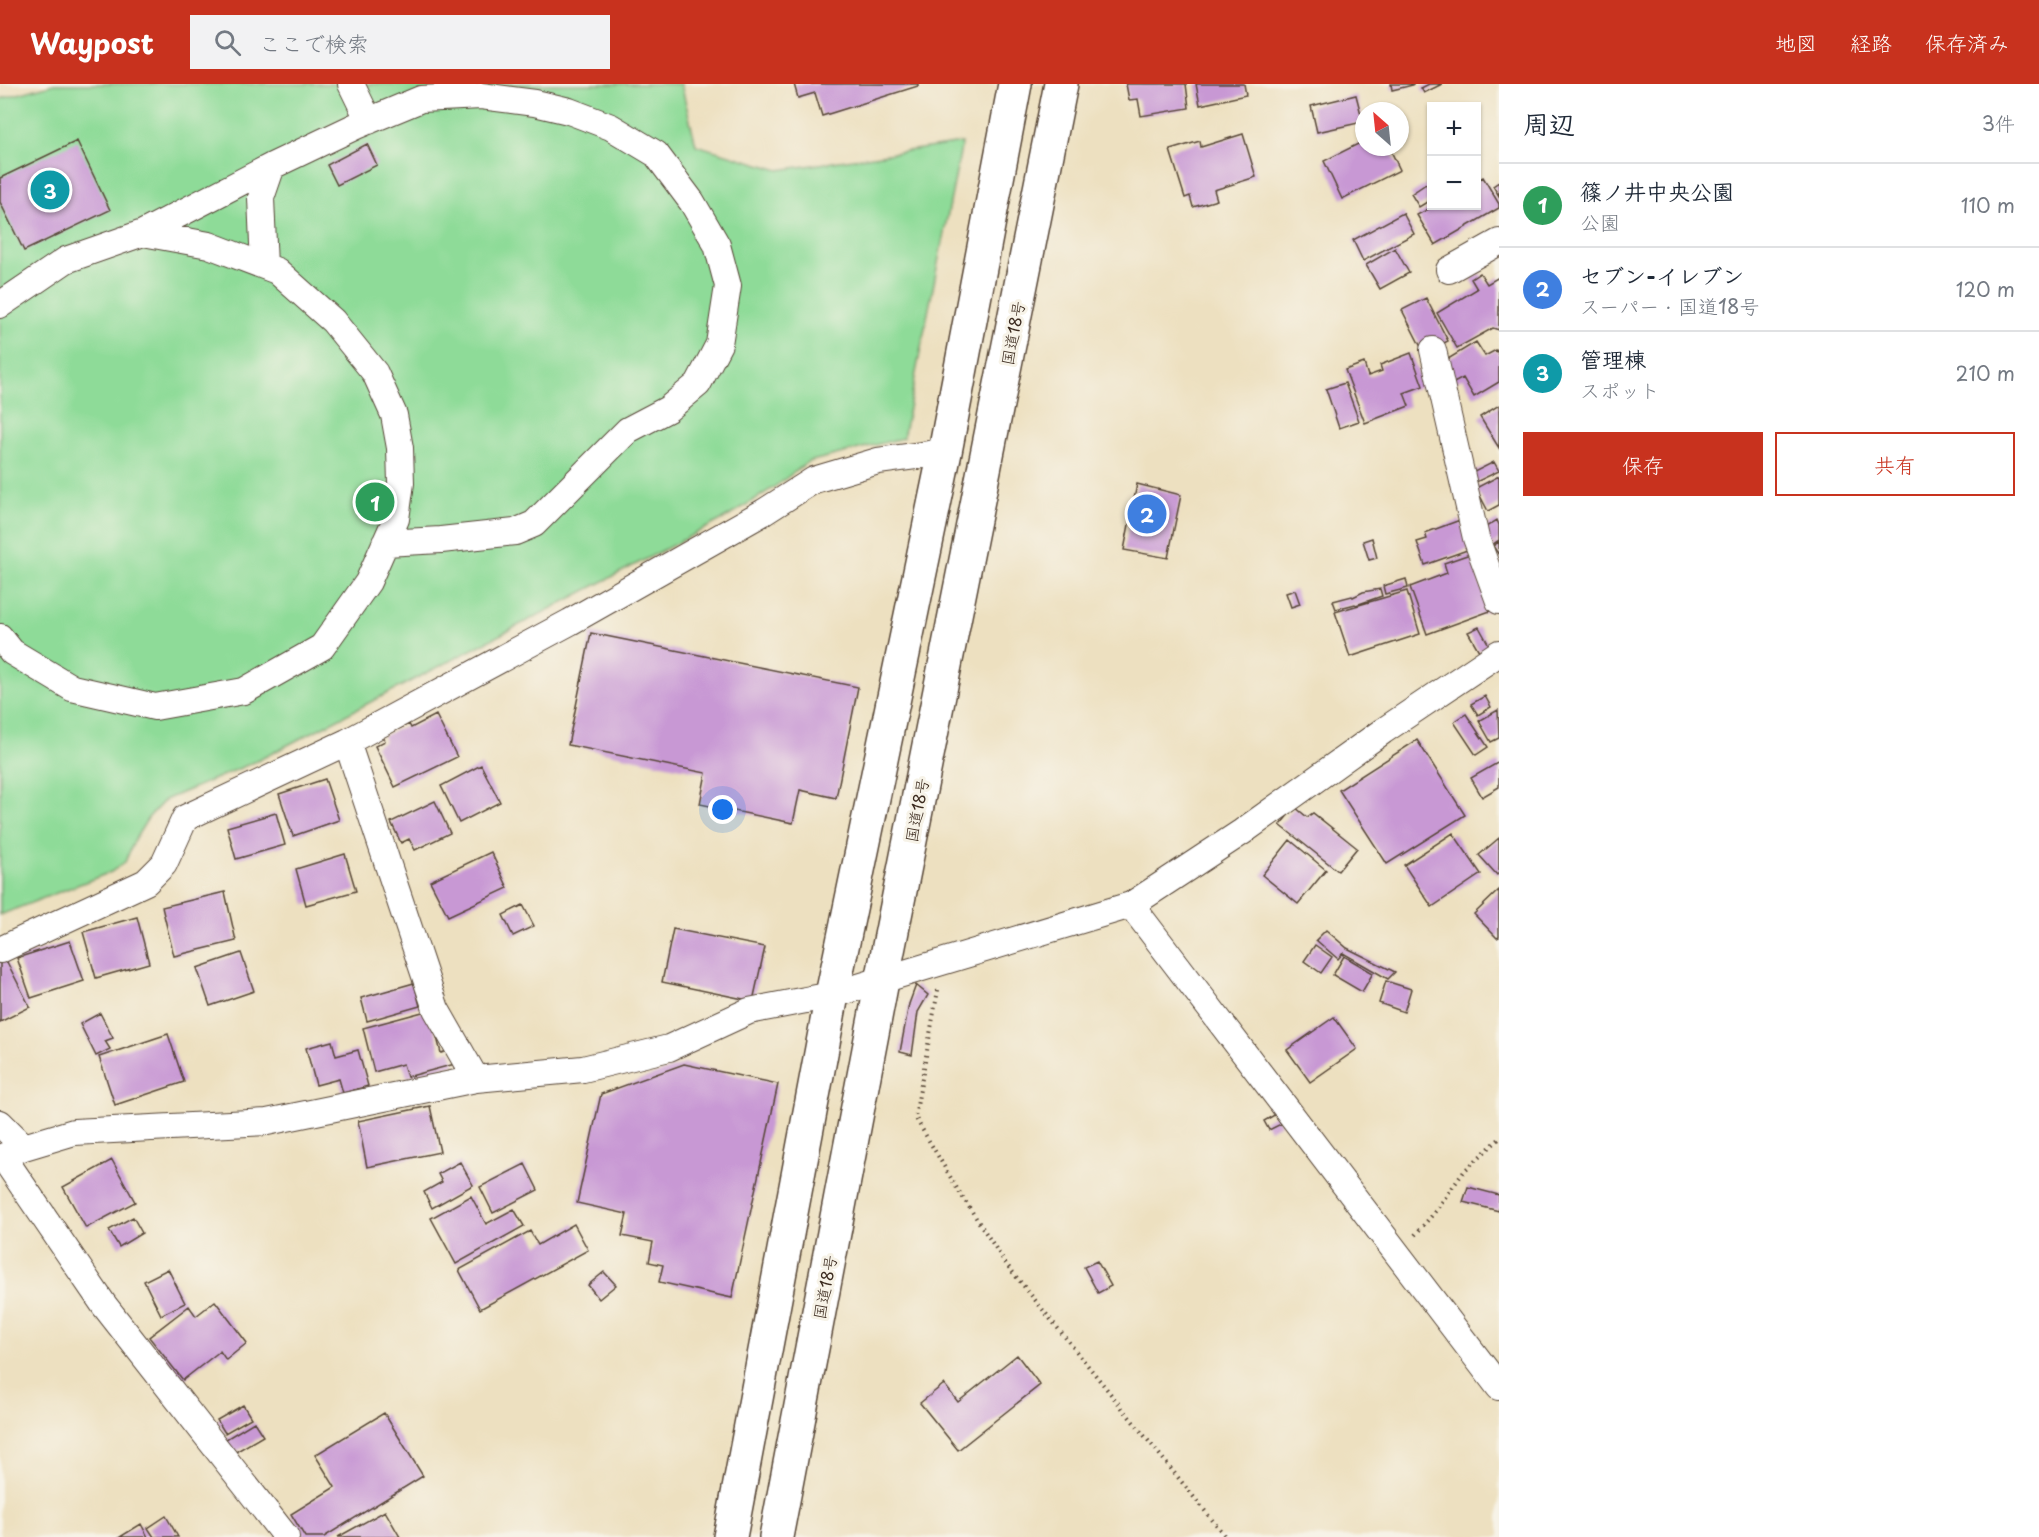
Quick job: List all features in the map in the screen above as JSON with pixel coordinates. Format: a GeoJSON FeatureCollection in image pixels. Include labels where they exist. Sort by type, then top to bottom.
{"type":"FeatureCollection","features":[{"type":"Feature","properties":{"kind":"highway"},"geometry":{"type":"LineString","coordinates":[[730,1537],[832,995],[945,452],[1015,84]]}},
{"type":"Feature","properties":{"kind":"highway","name":"国道18号"},"geometry":{"type":"LineString","coordinates":[[776,1537],[882,981],[1061,84]]}},
{"type":"Feature","properties":{"kind":"street"},"geometry":{"type":"LineString","coordinates":[[351,84],[369,122]]}},
{"type":"Feature","properties":{"kind":"street"},"geometry":{"type":"LineString","coordinates":[[0,305],[66,260],[143,233],[272,166],[421,99],[481,96],[546,105],[570,111],[611,127],[656,154],[692,202],[717,245],[728,286],[719,344],[698,384],[668,409],[628,430],[534,524],[515,532],[386,543]]}},
{"type":"Feature","properties":{"kind":"street"},"geometry":{"type":"LineString","coordinates":[[264,266],[261,198],[272,166]]}},
{"type":"Feature","properties":{"kind":"street"},"geometry":{"type":"LineString","coordinates":[[0,637],[12,652],[72,688],[155,707],[244,691],[322,647],[368,582],[396,519],[401,483],[400,448],[394,415],[375,373],[333,321],[277,271],[209,245],[143,233]]}},
{"type":"Feature","properties":{"kind":"street"},"geometry":{"type":"LineString","coordinates":[[1449,270],[1498,246]]}},
{"type":"Feature","properties":{"kind":"street"},"geometry":{"type":"LineString","coordinates":[[1433,350],[1476,538],[1499,601]]}},
{"type":"Feature","properties":{"kind":"street"},"geometry":{"type":"LineString","coordinates":[[0,950],[146,882],[164,864],[185,818],[347,742],[570,621],[764,512],[814,480],[878,461],[945,452]]}},
{"type":"Feature","properties":{"kind":"street"},"geometry":{"type":"LineString","coordinates":[[9,1154],[74,1132],[267,1122],[476,1079],[594,1066],[669,1048],[749,1011],[832,995],[1131,905],[1242,832],[1383,731],[1499,653]]}},
{"type":"Feature","properties":{"kind":"street"},"geometry":{"type":"LineString","coordinates":[[347,742],[436,1010],[476,1079]]}},
{"type":"Feature","properties":{"kind":"street"},"geometry":{"type":"LineString","coordinates":[[1131,905],[1499,1388]]}},
{"type":"Feature","properties":{"kind":"street"},"geometry":{"type":"LineString","coordinates":[[0,1123],[9,1154],[104,1305],[286,1537]]}},
{"type":"Feature","properties":{"kind":"path"},"geometry":{"type":"LineString","coordinates":[[943,963],[915,1117],[958,1190],[1006,1264],[1226,1537]]}},
{"type":"Feature","properties":{"kind":"path"},"geometry":{"type":"LineString","coordinates":[[1397,1254],[1434,1213],[1465,1170],[1499,1139]]}},
{"type":"Feature","properties":{"kind":"green space"},"geometry":{"type":"Polygon","coordinates":[[[54,84],[681,84],[696,145],[779,170],[962,143],[903,438],[808,462],[729,516],[257,761],[165,800],[148,818],[125,862],[111,872],[0,915],[0,99],[54,84]]]}},
{"type":"Feature","properties":{"kind":"building"},"geometry":{"type":"Polygon","coordinates":[[[794,84],[918,84],[918,86],[822,116],[815,93],[798,98],[794,84]]]}},
{"type":"Feature","properties":{"kind":"building"},"geometry":{"type":"Polygon","coordinates":[[[1126,84],[1186,84],[1189,108],[1141,116],[1138,99],[1129,100],[1126,84]]]}},
{"type":"Feature","properties":{"kind":"building"},"geometry":{"type":"Polygon","coordinates":[[[1196,84],[1244,84],[1246,95],[1200,105],[1196,84]]]}},
{"type":"Feature","properties":{"kind":"building"},"geometry":{"type":"Polygon","coordinates":[[[1391,84],[1413,84],[1413,85],[1392,90],[1391,84]]]}},
{"type":"Feature","properties":{"kind":"building"},"geometry":{"type":"Polygon","coordinates":[[[1429,84],[1442,84],[1424,93],[1421,88],[1429,84]]]}},
{"type":"Feature","properties":{"kind":"building"},"geometry":{"type":"Polygon","coordinates":[[[1356,95],[1358,102],[1355,102],[1355,124],[1317,132],[1311,106],[1356,95]]]}},
{"type":"Feature","properties":{"kind":"building"},"geometry":{"type":"Polygon","coordinates":[[[1243,134],[1256,177],[1214,190],[1217,200],[1193,207],[1190,196],[1185,198],[1170,150],[1200,141],[1201,147],[1243,134]]]}},
{"type":"Feature","properties":{"kind":"building"},"geometry":{"type":"Polygon","coordinates":[[[77,141],[110,210],[24,251],[0,202],[0,178],[77,141]]]}},
{"type":"Feature","properties":{"kind":"building"},"geometry":{"type":"Polygon","coordinates":[[[367,144],[377,165],[337,185],[327,165],[367,144]]]}},
{"type":"Feature","properties":{"kind":"building"},"geometry":{"type":"Polygon","coordinates":[[[1355,146],[1355,156],[1393,156],[1400,170],[1342,199],[1324,161],[1355,146]]]}},
{"type":"Feature","properties":{"kind":"building"},"geometry":{"type":"Polygon","coordinates":[[[1483,177],[1499,204],[1499,208],[1435,245],[1417,215],[1427,210],[1481,210],[1481,178],[1483,177]]]}},
{"type":"Feature","properties":{"kind":"building"},"geometry":{"type":"Polygon","coordinates":[[[1499,182],[1499,196],[1493,186],[1499,182]]]}},
{"type":"Feature","properties":{"kind":"building"},"geometry":{"type":"Polygon","coordinates":[[[1427,185],[1427,202],[1419,207],[1411,194],[1427,185]]]}},
{"type":"Feature","properties":{"kind":"building"},"geometry":{"type":"Polygon","coordinates":[[[1403,213],[1414,234],[1363,261],[1353,240],[1403,213]]]}},
{"type":"Feature","properties":{"kind":"building"},"geometry":{"type":"Polygon","coordinates":[[[1395,248],[1409,273],[1380,289],[1366,265],[1395,248]]]}},
{"type":"Feature","properties":{"kind":"building"},"geometry":{"type":"Polygon","coordinates":[[[1480,273],[1487,284],[1499,277],[1499,330],[1493,328],[1457,348],[1437,313],[1477,289],[1471,279],[1480,273]]]}},
{"type":"Feature","properties":{"kind":"building"},"geometry":{"type":"Polygon","coordinates":[[[1426,298],[1448,341],[1424,353],[1402,310],[1426,298]]]}},
{"type":"Feature","properties":{"kind":"building"},"geometry":{"type":"Polygon","coordinates":[[[1476,342],[1485,356],[1496,350],[1499,355],[1499,382],[1474,397],[1463,378],[1450,385],[1438,365],[1476,342]]]}},
{"type":"Feature","properties":{"kind":"building"},"geometry":{"type":"Polygon","coordinates":[[[1411,353],[1423,386],[1404,393],[1409,406],[1365,423],[1345,370],[1364,363],[1368,376],[1382,371],[1380,365],[1411,353]]]}},
{"type":"Feature","properties":{"kind":"building"},"geometry":{"type":"Polygon","coordinates":[[[1345,383],[1359,421],[1339,428],[1326,389],[1345,383]]]}},
{"type":"Feature","properties":{"kind":"building"},"geometry":{"type":"Polygon","coordinates":[[[1499,405],[1499,448],[1480,417],[1499,405]]]}},
{"type":"Feature","properties":{"kind":"building"},"geometry":{"type":"Polygon","coordinates":[[[1494,462],[1499,471],[1476,482],[1472,473],[1494,462]]]}},
{"type":"Feature","properties":{"kind":"building"},"geometry":{"type":"Polygon","coordinates":[[[1499,476],[1499,505],[1488,511],[1476,488],[1499,476]]]}},
{"type":"Feature","properties":{"kind":"building"},"geometry":{"type":"Polygon","coordinates":[[[1137,484],[1181,495],[1168,558],[1124,550],[1137,484]]]}},
{"type":"Feature","properties":{"kind":"building"},"geometry":{"type":"Polygon","coordinates":[[[1460,520],[1470,549],[1425,565],[1417,542],[1427,539],[1425,533],[1460,520]]]}},
{"type":"Feature","properties":{"kind":"building"},"geometry":{"type":"Polygon","coordinates":[[[1497,520],[1499,540],[1490,546],[1481,530],[1497,520]]]}},
{"type":"Feature","properties":{"kind":"building"},"geometry":{"type":"Polygon","coordinates":[[[1372,538],[1377,558],[1369,560],[1363,541],[1372,538]]]}},
{"type":"Feature","properties":{"kind":"building"},"geometry":{"type":"Polygon","coordinates":[[[1499,542],[1499,555],[1493,546],[1499,542]]]}},
{"type":"Feature","properties":{"kind":"building"},"geometry":{"type":"Polygon","coordinates":[[[1470,554],[1490,611],[1427,634],[1410,587],[1447,573],[1444,563],[1470,554]]]}},
{"type":"Feature","properties":{"kind":"building"},"geometry":{"type":"Polygon","coordinates":[[[1406,579],[1408,588],[1385,594],[1383,586],[1406,579]]]}},
{"type":"Feature","properties":{"kind":"building"},"geometry":{"type":"Polygon","coordinates":[[[1380,589],[1382,596],[1356,605],[1336,609],[1333,601],[1353,597],[1363,592],[1380,589]]]}},
{"type":"Feature","properties":{"kind":"building"},"geometry":{"type":"Polygon","coordinates":[[[1295,590],[1300,604],[1291,607],[1286,593],[1295,590]]]}},
{"type":"Feature","properties":{"kind":"building"},"geometry":{"type":"Polygon","coordinates":[[[1407,591],[1420,634],[1350,657],[1335,612],[1407,591]]]}},
{"type":"Feature","properties":{"kind":"building"},"geometry":{"type":"Polygon","coordinates":[[[1479,627],[1489,645],[1479,651],[1468,632],[1479,627]]]}},
{"type":"Feature","properties":{"kind":"building"},"geometry":{"type":"Polygon","coordinates":[[[591,633],[858,687],[836,798],[800,790],[793,823],[700,804],[706,773],[568,745],[591,633]]]}},
{"type":"Feature","properties":{"kind":"building"},"geometry":{"type":"Polygon","coordinates":[[[1485,696],[1491,707],[1478,715],[1471,704],[1485,696]]]}},
{"type":"Feature","properties":{"kind":"building"},"geometry":{"type":"Polygon","coordinates":[[[1498,710],[1499,738],[1491,742],[1479,721],[1498,710]]]}},
{"type":"Feature","properties":{"kind":"building"},"geometry":{"type":"Polygon","coordinates":[[[1466,714],[1488,747],[1476,755],[1454,722],[1466,714]]]}},
{"type":"Feature","properties":{"kind":"building"},"geometry":{"type":"Polygon","coordinates":[[[436,715],[457,757],[395,787],[375,746],[385,741],[383,736],[409,724],[411,728],[436,715]]]}},
{"type":"Feature","properties":{"kind":"building"},"geometry":{"type":"Polygon","coordinates":[[[1417,740],[1465,815],[1387,864],[1339,790],[1417,740]]]}},
{"type":"Feature","properties":{"kind":"building"},"geometry":{"type":"Polygon","coordinates":[[[1499,762],[1499,787],[1482,797],[1471,778],[1499,762]]]}},
{"type":"Feature","properties":{"kind":"building"},"geometry":{"type":"Polygon","coordinates":[[[481,765],[500,802],[459,823],[441,786],[481,765]]]}},
{"type":"Feature","properties":{"kind":"building"},"geometry":{"type":"Polygon","coordinates":[[[325,779],[339,820],[293,836],[279,794],[325,779]]]}},
{"type":"Feature","properties":{"kind":"building"},"geometry":{"type":"Polygon","coordinates":[[[435,801],[450,833],[415,850],[409,839],[401,843],[391,822],[435,801]]]}},
{"type":"Feature","properties":{"kind":"building"},"geometry":{"type":"Polygon","coordinates":[[[1295,807],[1307,817],[1313,813],[1357,848],[1338,871],[1280,825],[1295,807]]]}},
{"type":"Feature","properties":{"kind":"building"},"geometry":{"type":"Polygon","coordinates":[[[276,813],[285,845],[236,859],[227,827],[276,813]]]}},
{"type":"Feature","properties":{"kind":"building"},"geometry":{"type":"Polygon","coordinates":[[[1453,833],[1481,874],[1432,907],[1404,865],[1453,833]]]}},
{"type":"Feature","properties":{"kind":"building"},"geometry":{"type":"Polygon","coordinates":[[[1499,838],[1499,873],[1497,875],[1479,855],[1499,838]]]}},
{"type":"Feature","properties":{"kind":"building"},"geometry":{"type":"Polygon","coordinates":[[[1290,840],[1326,870],[1298,904],[1262,875],[1290,840]]]}},
{"type":"Feature","properties":{"kind":"building"},"geometry":{"type":"Polygon","coordinates":[[[491,852],[508,888],[448,916],[430,881],[491,852]]]}},
{"type":"Feature","properties":{"kind":"building"},"geometry":{"type":"Polygon","coordinates":[[[345,854],[356,891],[306,905],[296,869],[345,854]]]}},
{"type":"Feature","properties":{"kind":"building"},"geometry":{"type":"Polygon","coordinates":[[[1499,890],[1499,937],[1497,938],[1474,914],[1499,890]]]}},
{"type":"Feature","properties":{"kind":"building"},"geometry":{"type":"Polygon","coordinates":[[[225,892],[236,941],[174,956],[162,907],[225,892]]]}},
{"type":"Feature","properties":{"kind":"building"},"geometry":{"type":"Polygon","coordinates":[[[523,905],[534,926],[513,936],[503,915],[523,905]]]}},
{"type":"Feature","properties":{"kind":"building"},"geometry":{"type":"Polygon","coordinates":[[[137,917],[149,963],[96,978],[83,932],[137,917]]]}},
{"type":"Feature","properties":{"kind":"building"},"geometry":{"type":"Polygon","coordinates":[[[673,929],[765,947],[753,1001],[662,982],[673,929]]]}},
{"type":"Feature","properties":{"kind":"building"},"geometry":{"type":"Polygon","coordinates":[[[1326,930],[1347,948],[1395,972],[1388,979],[1343,953],[1338,959],[1316,940],[1326,930]]]}},
{"type":"Feature","properties":{"kind":"building"},"geometry":{"type":"Polygon","coordinates":[[[70,941],[84,981],[31,998],[17,958],[70,941]]]}},
{"type":"Feature","properties":{"kind":"building"},"geometry":{"type":"Polygon","coordinates":[[[1315,945],[1332,957],[1321,973],[1304,961],[1315,945]]]}},
{"type":"Feature","properties":{"kind":"building"},"geometry":{"type":"Polygon","coordinates":[[[241,953],[254,991],[210,1006],[197,968],[241,953]]]}},
{"type":"Feature","properties":{"kind":"building"},"geometry":{"type":"Polygon","coordinates":[[[1344,956],[1373,973],[1362,992],[1333,975],[1344,956]]]}},
{"type":"Feature","properties":{"kind":"building"},"geometry":{"type":"Polygon","coordinates":[[[6,960],[30,1007],[0,1022],[0,962],[6,960]]]}},
{"type":"Feature","properties":{"kind":"building"},"geometry":{"type":"Polygon","coordinates":[[[1386,981],[1411,989],[1404,1012],[1379,1003],[1386,981]]]}},
{"type":"Feature","properties":{"kind":"building"},"geometry":{"type":"Polygon","coordinates":[[[414,983],[420,1006],[367,1021],[361,998],[414,983]]]}},
{"type":"Feature","properties":{"kind":"building"},"geometry":{"type":"Polygon","coordinates":[[[916,985],[928,995],[918,1012],[912,1055],[900,1052],[909,1004],[916,985]]]}},
{"type":"Feature","properties":{"kind":"building"},"geometry":{"type":"Polygon","coordinates":[[[430,1010],[441,1053],[451,1050],[455,1064],[407,1077],[403,1064],[374,1072],[363,1028],[430,1010]]]}},
{"type":"Feature","properties":{"kind":"building"},"geometry":{"type":"Polygon","coordinates":[[[100,1013],[113,1038],[105,1041],[110,1049],[96,1056],[80,1024],[100,1013]]]}},
{"type":"Feature","properties":{"kind":"building"},"geometry":{"type":"Polygon","coordinates":[[[1334,1017],[1357,1049],[1310,1082],[1287,1050],[1334,1017]]]}},
{"type":"Feature","properties":{"kind":"building"},"geometry":{"type":"Polygon","coordinates":[[[168,1034],[184,1082],[115,1105],[99,1057],[168,1034]]]}},
{"type":"Feature","properties":{"kind":"building"},"geometry":{"type":"Polygon","coordinates":[[[332,1041],[336,1056],[358,1050],[368,1086],[343,1093],[339,1079],[316,1085],[306,1048],[332,1041]]]}},
{"type":"Feature","properties":{"kind":"building"},"geometry":{"type":"Polygon","coordinates":[[[684,1064],[778,1084],[732,1298],[659,1282],[663,1265],[649,1262],[653,1242],[622,1236],[627,1214],[577,1203],[601,1094],[684,1064]]]}},
{"type":"Feature","properties":{"kind":"building"},"geometry":{"type":"Polygon","coordinates":[[[430,1106],[440,1152],[367,1167],[358,1121],[430,1106]]]}},
{"type":"Feature","properties":{"kind":"building"},"geometry":{"type":"Polygon","coordinates":[[[1276,1114],[1281,1124],[1269,1130],[1264,1121],[1276,1114]]]}},
{"type":"Feature","properties":{"kind":"building"},"geometry":{"type":"Polygon","coordinates":[[[112,1160],[135,1202],[86,1228],[63,1187],[112,1160]]]}},
{"type":"Feature","properties":{"kind":"building"},"geometry":{"type":"Polygon","coordinates":[[[460,1162],[473,1185],[432,1208],[424,1192],[442,1182],[438,1174],[460,1162]]]}},
{"type":"Feature","properties":{"kind":"building"},"geometry":{"type":"Polygon","coordinates":[[[525,1164],[538,1190],[493,1213],[480,1187],[525,1164]]]}},
{"type":"Feature","properties":{"kind":"building"},"geometry":{"type":"Polygon","coordinates":[[[1468,1187],[1499,1195],[1499,1211],[1463,1202],[1468,1187]]]}},
{"type":"Feature","properties":{"kind":"building"},"geometry":{"type":"Polygon","coordinates":[[[471,1196],[486,1224],[514,1209],[524,1226],[456,1264],[431,1218],[471,1196]]]}},
{"type":"Feature","properties":{"kind":"building"},"geometry":{"type":"Polygon","coordinates":[[[133,1217],[142,1233],[119,1247],[109,1230],[133,1217]]]}},
{"type":"Feature","properties":{"kind":"building"},"geometry":{"type":"Polygon","coordinates":[[[574,1224],[588,1250],[480,1309],[459,1270],[530,1231],[538,1245],[574,1224]]]}},
{"type":"Feature","properties":{"kind":"building"},"geometry":{"type":"Polygon","coordinates":[[[1097,1261],[1111,1286],[1098,1293],[1084,1267],[1097,1261]]]}},
{"type":"Feature","properties":{"kind":"building"},"geometry":{"type":"Polygon","coordinates":[[[168,1269],[185,1303],[161,1315],[144,1281],[168,1269]]]}},
{"type":"Feature","properties":{"kind":"building"},"geometry":{"type":"Polygon","coordinates":[[[604,1272],[616,1285],[599,1299],[588,1285],[604,1272]]]}},
{"type":"Feature","properties":{"kind":"building"},"geometry":{"type":"Polygon","coordinates":[[[215,1301],[247,1343],[226,1360],[220,1351],[183,1380],[149,1337],[189,1306],[196,1316],[215,1301]]]}},
{"type":"Feature","properties":{"kind":"building"},"geometry":{"type":"Polygon","coordinates":[[[1017,1355],[1040,1385],[958,1450],[920,1403],[944,1384],[958,1402],[1017,1355]]]}},
{"type":"Feature","properties":{"kind":"building"},"geometry":{"type":"Polygon","coordinates":[[[243,1405],[251,1418],[225,1433],[217,1420],[243,1405]]]}},
{"type":"Feature","properties":{"kind":"building"},"geometry":{"type":"Polygon","coordinates":[[[384,1413],[423,1476],[324,1537],[305,1537],[291,1514],[335,1487],[315,1455],[384,1413]]]}},
{"type":"Feature","properties":{"kind":"building"},"geometry":{"type":"Polygon","coordinates":[[[254,1422],[263,1436],[234,1453],[226,1439],[254,1422]]]}},
{"type":"Feature","properties":{"kind":"building"},"geometry":{"type":"Polygon","coordinates":[[[385,1511],[400,1537],[338,1537],[385,1511]]]}},
{"type":"Feature","properties":{"kind":"building"},"geometry":{"type":"Polygon","coordinates":[[[166,1516],[178,1537],[154,1537],[148,1528],[166,1516]]]}},
{"type":"Feature","properties":{"kind":"building"},"geometry":{"type":"Polygon","coordinates":[[[141,1524],[148,1537],[120,1537],[141,1524]]]}},
{"type":"Feature","properties":{"kind":"place","name":"管理棟"},"geometry":{"type":"Point","coordinates":[50,190]}},
{"type":"Feature","properties":{"kind":"place","name":"篠ノ井中央公園"},"geometry":{"type":"Point","coordinates":[375,502]}},
{"type":"Feature","properties":{"kind":"place","name":"セブン-イレブン"},"geometry":{"type":"Point","coordinates":[1147,514]}}]}
